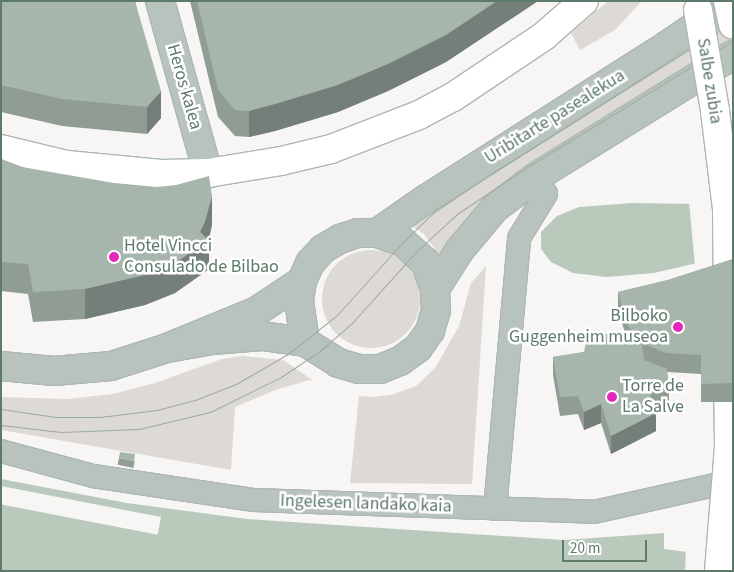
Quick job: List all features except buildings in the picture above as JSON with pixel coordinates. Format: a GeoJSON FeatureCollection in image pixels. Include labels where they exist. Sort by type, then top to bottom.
{"type":"FeatureCollection","features":[{"type":"Feature","properties":{"kind":"main road"},"geometry":{"type":"LineString","coordinates":[[1,149],[67,165],[162,174],[208,173],[281,161],[331,149],[418,115],[454,97],[500,68],[544,36],[584,1]]}},
{"type":"Feature","properties":{"kind":"main road","name":"Salbe zubia"},"geometry":{"type":"LineString","coordinates":[[728,1],[733,24]]}},
{"type":"Feature","properties":{"kind":"main road","name":"Salbe zubia"},"geometry":{"type":"LineString","coordinates":[[694,6],[727,209],[729,447],[719,571]]}},
{"type":"Feature","properties":{"kind":"street","name":"Heros kalea"},"geometry":{"type":"LineString","coordinates":[[160,1],[208,173]]}},
{"type":"Feature","properties":{"kind":"street","name":"Uribitarte pasealekua"},"geometry":{"type":"LineString","coordinates":[[378,233],[434,194],[657,52],[733,1]]}},
{"type":"Feature","properties":{"kind":"street"},"geometry":{"type":"LineString","coordinates":[[435,288],[459,251],[495,208],[536,177],[733,55]]}},
{"type":"Feature","properties":{"kind":"street"},"geometry":{"type":"LineString","coordinates":[[495,509],[519,238],[546,194]]}},
{"type":"Feature","properties":{"kind":"street"},"geometry":{"type":"LineString","coordinates":[[167,348],[212,340],[262,336],[305,342],[338,363],[359,370],[380,369],[400,361],[418,348],[430,331],[436,310],[435,288],[425,262],[403,242],[378,233],[358,233],[340,239],[323,249],[310,263],[302,281],[299,300],[305,342]]}},
{"type":"Feature","properties":{"kind":"street"},"geometry":{"type":"LineString","coordinates":[[1,366],[54,371],[111,366],[167,348],[257,311],[302,281]]}},
{"type":"Feature","properties":{"kind":"street","name":"Ingelesen landako kaia"},"geometry":{"type":"LineString","coordinates":[[1,451],[93,476],[254,500],[594,512],[733,481]]}},
{"type":"Feature","properties":{"kind":"shaded area"},"geometry":{"type":"Polygon","coordinates":[[[608,1],[642,1],[615,30],[580,50],[571,33],[608,1]]]}},
{"type":"Feature","properties":{"kind":"shaded area"},"geometry":{"type":"Polygon","coordinates":[[[733,1],[733,55],[536,177],[448,267],[424,234],[399,218],[733,1]]]}},
{"type":"Feature","properties":{"kind":"shaded area"},"geometry":{"type":"Polygon","coordinates":[[[633,203],[697,204],[697,263],[654,273],[607,277],[573,273],[551,262],[541,249],[541,232],[557,216],[579,207],[633,203]]]}},
{"type":"Feature","properties":{"kind":"shaded area"},"geometry":{"type":"Polygon","coordinates":[[[371,250],[381,251],[398,258],[412,272],[419,289],[419,309],[412,326],[398,340],[381,347],[371,348],[361,347],[344,340],[330,326],[323,309],[322,299],[323,289],[330,272],[344,258],[361,251],[371,250]]]}},
{"type":"Feature","properties":{"kind":"shaded area"},"geometry":{"type":"Polygon","coordinates":[[[486,266],[472,484],[350,483],[359,396],[391,395],[416,386],[435,368],[459,326],[471,283],[486,266]]]}},
{"type":"Feature","properties":{"kind":"shaded area"},"geometry":{"type":"Polygon","coordinates":[[[243,356],[283,360],[314,381],[309,380],[275,390],[235,407],[231,470],[1,430],[1,397],[67,399],[113,394],[155,383],[222,359],[243,356]]]}},
{"type":"Feature","properties":{"kind":"shaded area"},"geometry":{"type":"Polygon","coordinates":[[[1,479],[127,503],[247,519],[564,540],[664,533],[664,549],[733,558],[733,571],[1,571],[1,479]]]}},
{"type":"Feature","properties":{"kind":"pier"},"geometry":{"type":"Polygon","coordinates":[[[733,197],[733,258],[695,266],[689,201],[733,197]]]}},
{"type":"Feature","properties":{"kind":"pier"},"geometry":{"type":"Polygon","coordinates":[[[1,486],[161,517],[158,535],[1,504],[1,486]]]}},
{"type":"Feature","properties":{"kind":"pier"},"geometry":{"type":"Polygon","coordinates":[[[686,549],[733,556],[733,571],[685,571],[686,549]]]}},
{"type":"Feature","properties":{"kind":"tram line"},"geometry":{"type":"LineString","coordinates":[[1,409],[55,417],[100,417],[157,410],[195,400],[236,384],[288,354],[337,315],[403,242],[434,212],[733,22]]}},
{"type":"Feature","properties":{"kind":"tram line"},"geometry":{"type":"LineString","coordinates":[[1,425],[61,432],[139,429],[210,412],[281,377],[320,351],[352,323],[416,252],[457,214],[529,166],[733,41]]}},
{"type":"Feature","properties":{"kind":"place","name":"Hotel Vincci Consulado de Bilbao"},"geometry":{"type":"Point","coordinates":[114,257]}},
{"type":"Feature","properties":{"kind":"place","name":"Bilboko Guggenheim museoa"},"geometry":{"type":"Point","coordinates":[678,327]}},
{"type":"Feature","properties":{"kind":"place","name":"Torre de La Salve"},"geometry":{"type":"Point","coordinates":[612,397]}}]}
